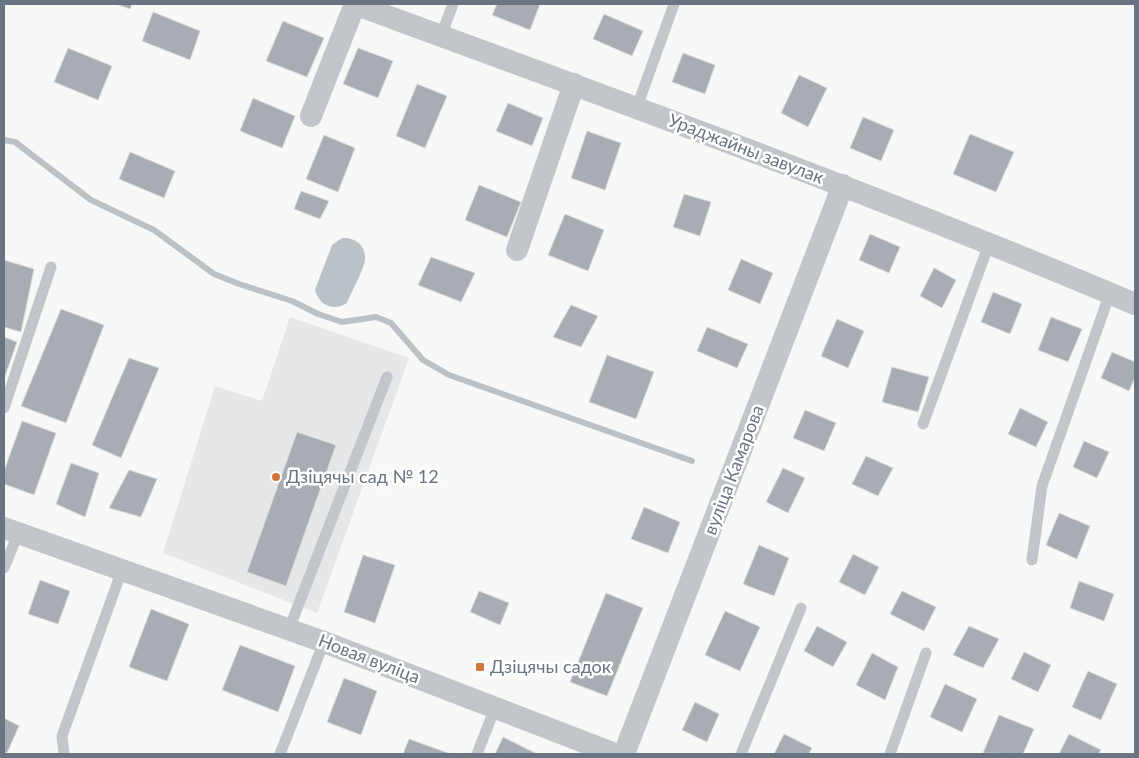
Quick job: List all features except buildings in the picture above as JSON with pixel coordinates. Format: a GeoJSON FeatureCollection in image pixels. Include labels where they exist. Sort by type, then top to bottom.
{"type":"FeatureCollection","features":[{"type":"Feature","properties":{"kind":"street","name":"Ураджайны завулак"},"geometry":{"type":"LineString","coordinates":[[354,4],[637,107],[843,185],[1135,304]]}},
{"type":"Feature","properties":{"kind":"street"},"geometry":{"type":"LineString","coordinates":[[312,116],[354,4]]}},
{"type":"Feature","properties":{"kind":"street"},"geometry":{"type":"LineString","coordinates":[[517,250],[574,84]]}},
{"type":"Feature","properties":{"kind":"street","name":"вуліца Камарова"},"geometry":{"type":"LineString","coordinates":[[624,754],[843,185]]}},
{"type":"Feature","properties":{"kind":"street","name":"Новая вуліца"},"geometry":{"type":"LineString","coordinates":[[11,531],[289,629],[615,754]]}},
{"type":"Feature","properties":{"kind":"lane"},"geometry":{"type":"LineString","coordinates":[[441,36],[454,4]]}},
{"type":"Feature","properties":{"kind":"lane"},"geometry":{"type":"LineString","coordinates":[[637,107],[674,4]]}},
{"type":"Feature","properties":{"kind":"lane"},"geometry":{"type":"LineString","coordinates":[[923,424],[989,244]]}},
{"type":"Feature","properties":{"kind":"lane"},"geometry":{"type":"LineString","coordinates":[[4,408],[51,267]]}},
{"type":"Feature","properties":{"kind":"lane"},"geometry":{"type":"LineString","coordinates":[[1032,560],[1042,486],[1110,293]]}},
{"type":"Feature","properties":{"kind":"lane"},"geometry":{"type":"LineString","coordinates":[[289,629],[387,377]]}},
{"type":"Feature","properties":{"kind":"lane"},"geometry":{"type":"LineString","coordinates":[[4,568],[11,531]]}},
{"type":"Feature","properties":{"kind":"lane"},"geometry":{"type":"LineString","coordinates":[[64,754],[62,736],[122,570]]}},
{"type":"Feature","properties":{"kind":"lane"},"geometry":{"type":"LineString","coordinates":[[741,754],[801,608]]}},
{"type":"Feature","properties":{"kind":"lane"},"geometry":{"type":"LineString","coordinates":[[280,754],[324,642]]}},
{"type":"Feature","properties":{"kind":"lane"},"geometry":{"type":"LineString","coordinates":[[890,754],[926,653]]}},
{"type":"Feature","properties":{"kind":"lane"},"geometry":{"type":"LineString","coordinates":[[478,754],[495,708]]}},
{"type":"Feature","properties":{"kind":"shaded area"},"geometry":{"type":"Polygon","coordinates":[[[342,238],[351,239],[359,243],[364,250],[365,259],[347,303],[342,306],[332,307],[327,306],[320,300],[315,290],[332,245],[342,238]]]}},
{"type":"Feature","properties":{"kind":"shaded area","name":"Дзіцячы сад № 12"},"geometry":{"type":"Polygon","coordinates":[[[290,317],[409,358],[317,613],[163,553],[215,386],[262,401],[290,317]]]}},
{"type":"Feature","properties":{"kind":"waterway"},"geometry":{"type":"LineString","coordinates":[[4,140],[15,142],[91,200],[154,230],[214,274],[292,301],[318,314],[342,322],[376,317],[391,323],[423,360],[449,375],[692,461]]}},
{"type":"Feature","properties":{"kind":"place","name":"Дзіцячы сад № 12"},"geometry":{"type":"Point","coordinates":[276,477]}},
{"type":"Feature","properties":{"kind":"place","name":"Дзіцячы садок"},"geometry":{"type":"Point","coordinates":[480,667]}}]}
